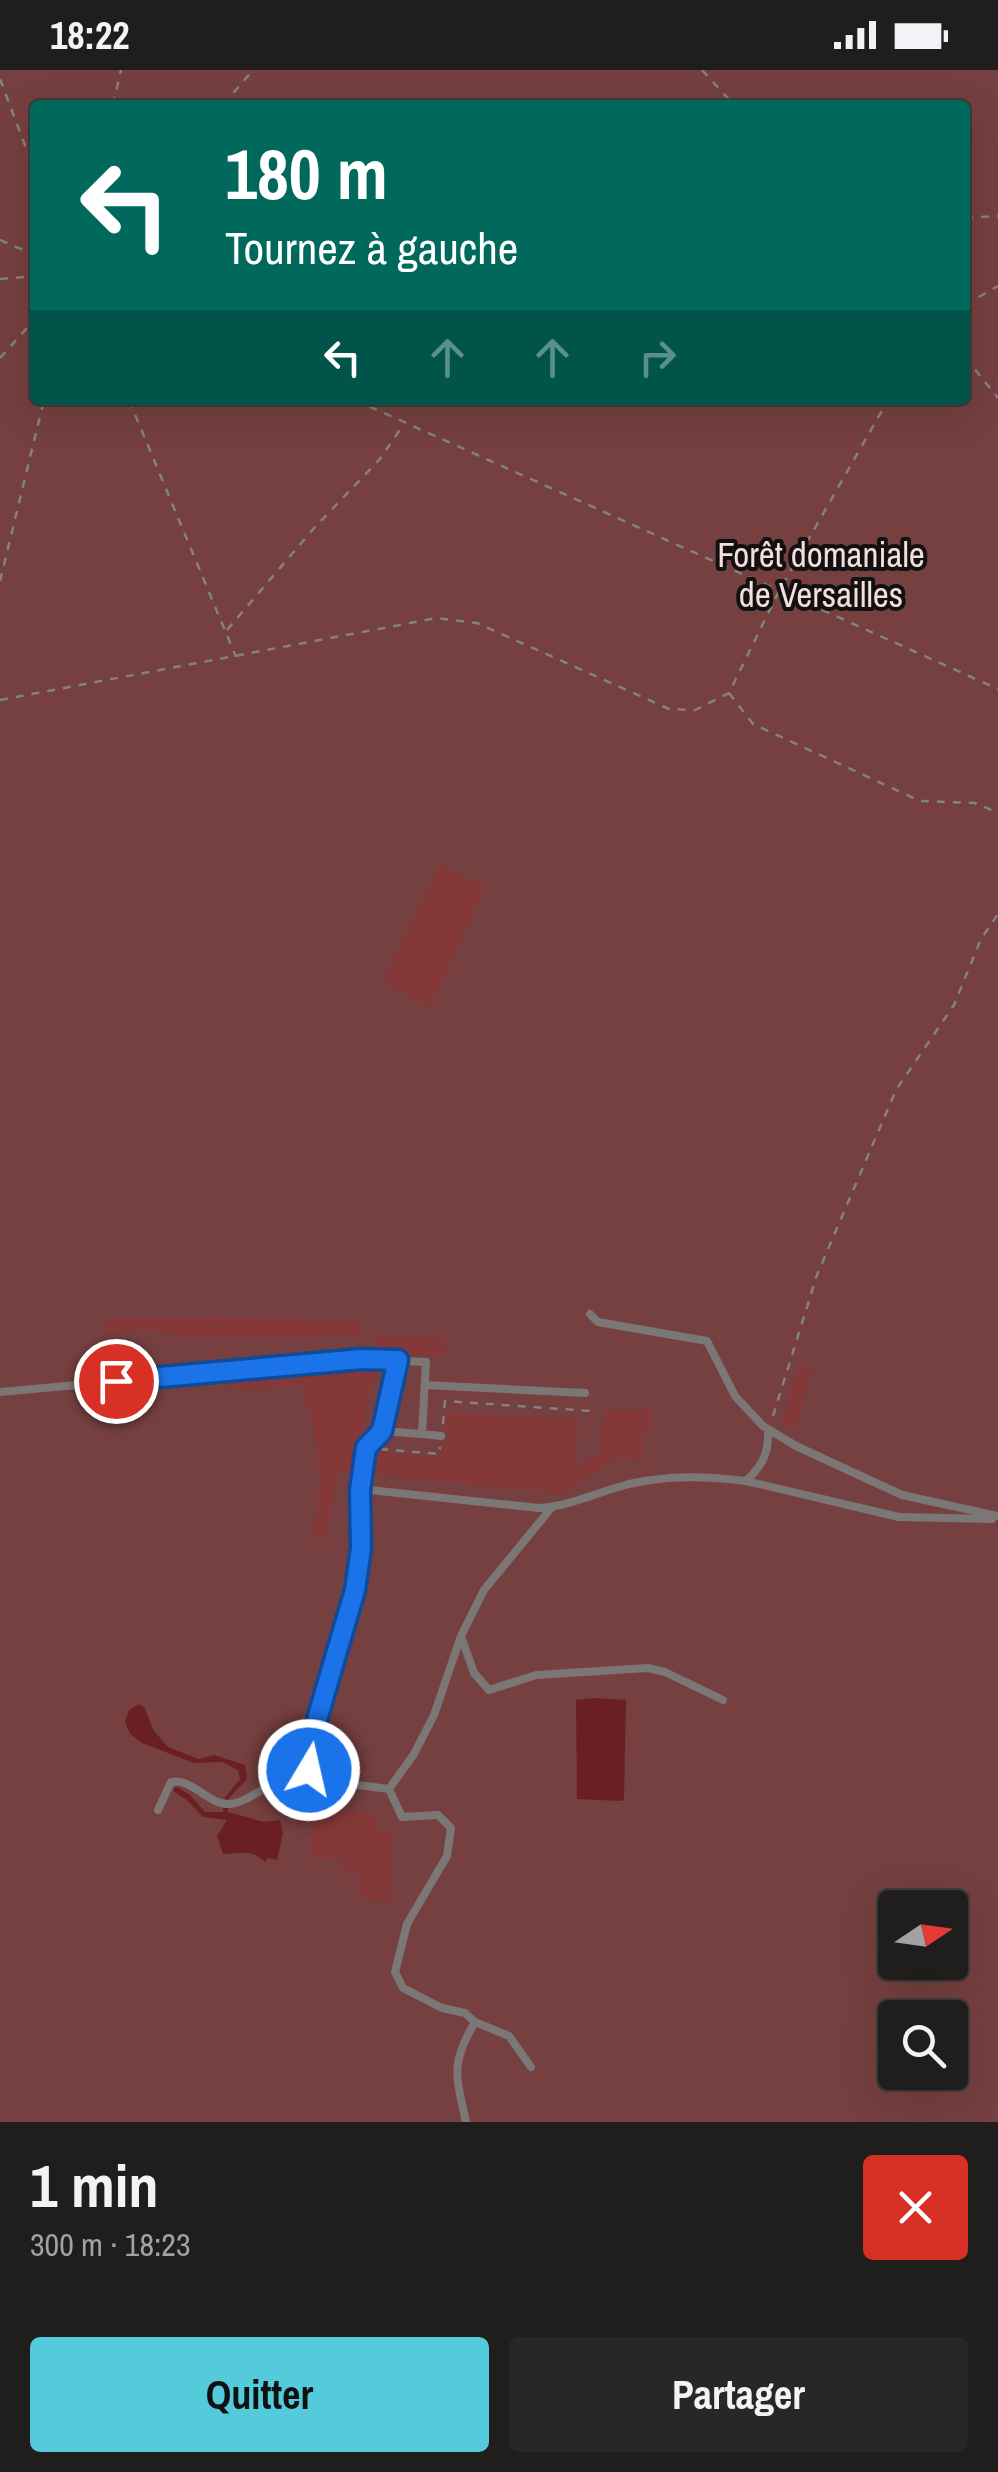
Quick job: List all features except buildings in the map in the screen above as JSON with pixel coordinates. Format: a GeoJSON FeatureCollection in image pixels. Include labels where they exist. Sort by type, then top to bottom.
{"type":"FeatureCollection","features":[{"type":"Feature","properties":{"kind":"lane"},"geometry":{"type":"LineString","coordinates":[[590,1314],[598,1322],[707,1341],[735,1396],[768,1430],[902,1495],[998,1518]]}},
{"type":"Feature","properties":{"kind":"lane"},"geometry":{"type":"LineString","coordinates":[[0,1392],[362,1359],[426,1362],[422,1434]]}},
{"type":"Feature","properties":{"kind":"lane"},"geometry":{"type":"LineString","coordinates":[[309,1770],[318,1716],[355,1590],[366,1448],[382,1431],[398,1360]]}},
{"type":"Feature","properties":{"kind":"lane"},"geometry":{"type":"LineString","coordinates":[[425,1385],[586,1393]]}},
{"type":"Feature","properties":{"kind":"lane"},"geometry":{"type":"LineString","coordinates":[[746,1481],[769,1449],[768,1430]]}},
{"type":"Feature","properties":{"kind":"lane"},"geometry":{"type":"LineString","coordinates":[[382,1431],[441,1436]]}},
{"type":"Feature","properties":{"kind":"lane"},"geometry":{"type":"LineString","coordinates":[[360,1490],[526,1508],[552,1507],[653,1480],[702,1476],[746,1481],[900,1516],[998,1518]]}},
{"type":"Feature","properties":{"kind":"lane"},"geometry":{"type":"LineString","coordinates":[[389,1789],[414,1754],[434,1715],[460,1636],[499,1570],[552,1507]]}},
{"type":"Feature","properties":{"kind":"lane"},"geometry":{"type":"LineString","coordinates":[[460,1636],[474,1673],[489,1690],[536,1675],[648,1668],[723,1700]]}},
{"type":"Feature","properties":{"kind":"lane"},"geometry":{"type":"LineString","coordinates":[[309,1770],[320,1780],[389,1789]]}},
{"type":"Feature","properties":{"kind":"lane"},"geometry":{"type":"LineString","coordinates":[[158,1810],[171,1782],[180,1781],[218,1802],[232,1804],[281,1778],[309,1770]]}},
{"type":"Feature","properties":{"kind":"lane"},"geometry":{"type":"LineString","coordinates":[[389,1789],[402,1817],[438,1816],[451,1828],[447,1856],[407,1924],[395,1972],[403,1988],[442,2008],[465,2013],[475,2022],[508,2036],[532,2067]]}},
{"type":"Feature","properties":{"kind":"lane"},"geometry":{"type":"LineString","coordinates":[[466,2122],[454,2071],[462,2042],[475,2022]]}},
{"type":"Feature","properties":{"kind":"path"},"geometry":{"type":"LineString","coordinates":[[114,100],[121,70]]}},
{"type":"Feature","properties":{"kind":"path"},"geometry":{"type":"LineString","coordinates":[[226,100],[253,70]]}},
{"type":"Feature","properties":{"kind":"path"},"geometry":{"type":"LineString","coordinates":[[702,70],[729,100]]}},
{"type":"Feature","properties":{"kind":"path"},"geometry":{"type":"LineString","coordinates":[[0,79],[30,159]]}},
{"type":"Feature","properties":{"kind":"path"},"geometry":{"type":"LineString","coordinates":[[970,218],[998,216]]}},
{"type":"Feature","properties":{"kind":"path"},"geometry":{"type":"LineString","coordinates":[[0,240],[30,253]]}},
{"type":"Feature","properties":{"kind":"path"},"geometry":{"type":"LineString","coordinates":[[0,279],[30,276]]}},
{"type":"Feature","properties":{"kind":"path"},"geometry":{"type":"LineString","coordinates":[[970,301],[998,286]]}},
{"type":"Feature","properties":{"kind":"path"},"geometry":{"type":"LineString","coordinates":[[0,358],[30,324]]}},
{"type":"Feature","properties":{"kind":"path"},"geometry":{"type":"LineString","coordinates":[[970,363],[998,398]]}},
{"type":"Feature","properties":{"kind":"path"},"geometry":{"type":"LineString","coordinates":[[0,581],[43,405]]}},
{"type":"Feature","properties":{"kind":"path"},"geometry":{"type":"LineString","coordinates":[[131,405],[236,658]]}},
{"type":"Feature","properties":{"kind":"path"},"geometry":{"type":"LineString","coordinates":[[366,405],[998,689]]}},
{"type":"Feature","properties":{"kind":"path"},"geometry":{"type":"LineString","coordinates":[[0,700],[437,618],[477,624],[669,709],[695,710],[729,693],[779,591],[885,405]]}},
{"type":"Feature","properties":{"kind":"path"},"geometry":{"type":"LineString","coordinates":[[225,632],[315,526],[379,460],[404,423]]}},
{"type":"Feature","properties":{"kind":"path"},"geometry":{"type":"LineString","coordinates":[[729,693],[754,724],[920,801],[975,803],[998,813]]}},
{"type":"Feature","properties":{"kind":"path"},"geometry":{"type":"LineString","coordinates":[[768,1430],[817,1275],[896,1090],[954,1005],[981,939],[998,914]]}},
{"type":"Feature","properties":{"kind":"path"},"geometry":{"type":"LineString","coordinates":[[366,1448],[439,1454],[446,1401],[590,1411]]}},
{"type":"Feature","properties":{"kind":"green space","name":"Forêt domaniale de Versailles"},"geometry":{"type":"Polygon","coordinates":[[[0,70],[998,70],[998,2122],[0,2122],[0,70]]]}},
{"type":"Feature","properties":{"kind":"shaded area"},"geometry":{"type":"Polygon","coordinates":[[[576,1700],[626,1700],[624,1800],[577,1799],[576,1700]]]}},
{"type":"Feature","properties":{"kind":"shaded area"},"geometry":{"type":"Polygon","coordinates":[[[139,1704],[168,1747],[199,1759],[214,1755],[245,1765],[247,1779],[228,1799],[228,1812],[264,1822],[280,1820],[283,1833],[277,1860],[267,1858],[266,1863],[251,1854],[223,1854],[217,1836],[227,1820],[203,1817],[173,1791],[176,1787],[189,1794],[205,1812],[223,1812],[223,1800],[240,1779],[238,1770],[222,1762],[194,1763],[142,1743],[130,1734],[125,1722],[129,1710],[139,1704]]]}},
{"type":"Feature","properties":{"kind":"route"},"geometry":{"type":"LineString","coordinates":[[116,1381],[362,1359],[398,1360],[382,1431],[366,1448],[355,1590],[318,1716],[309,1770]]}}]}
